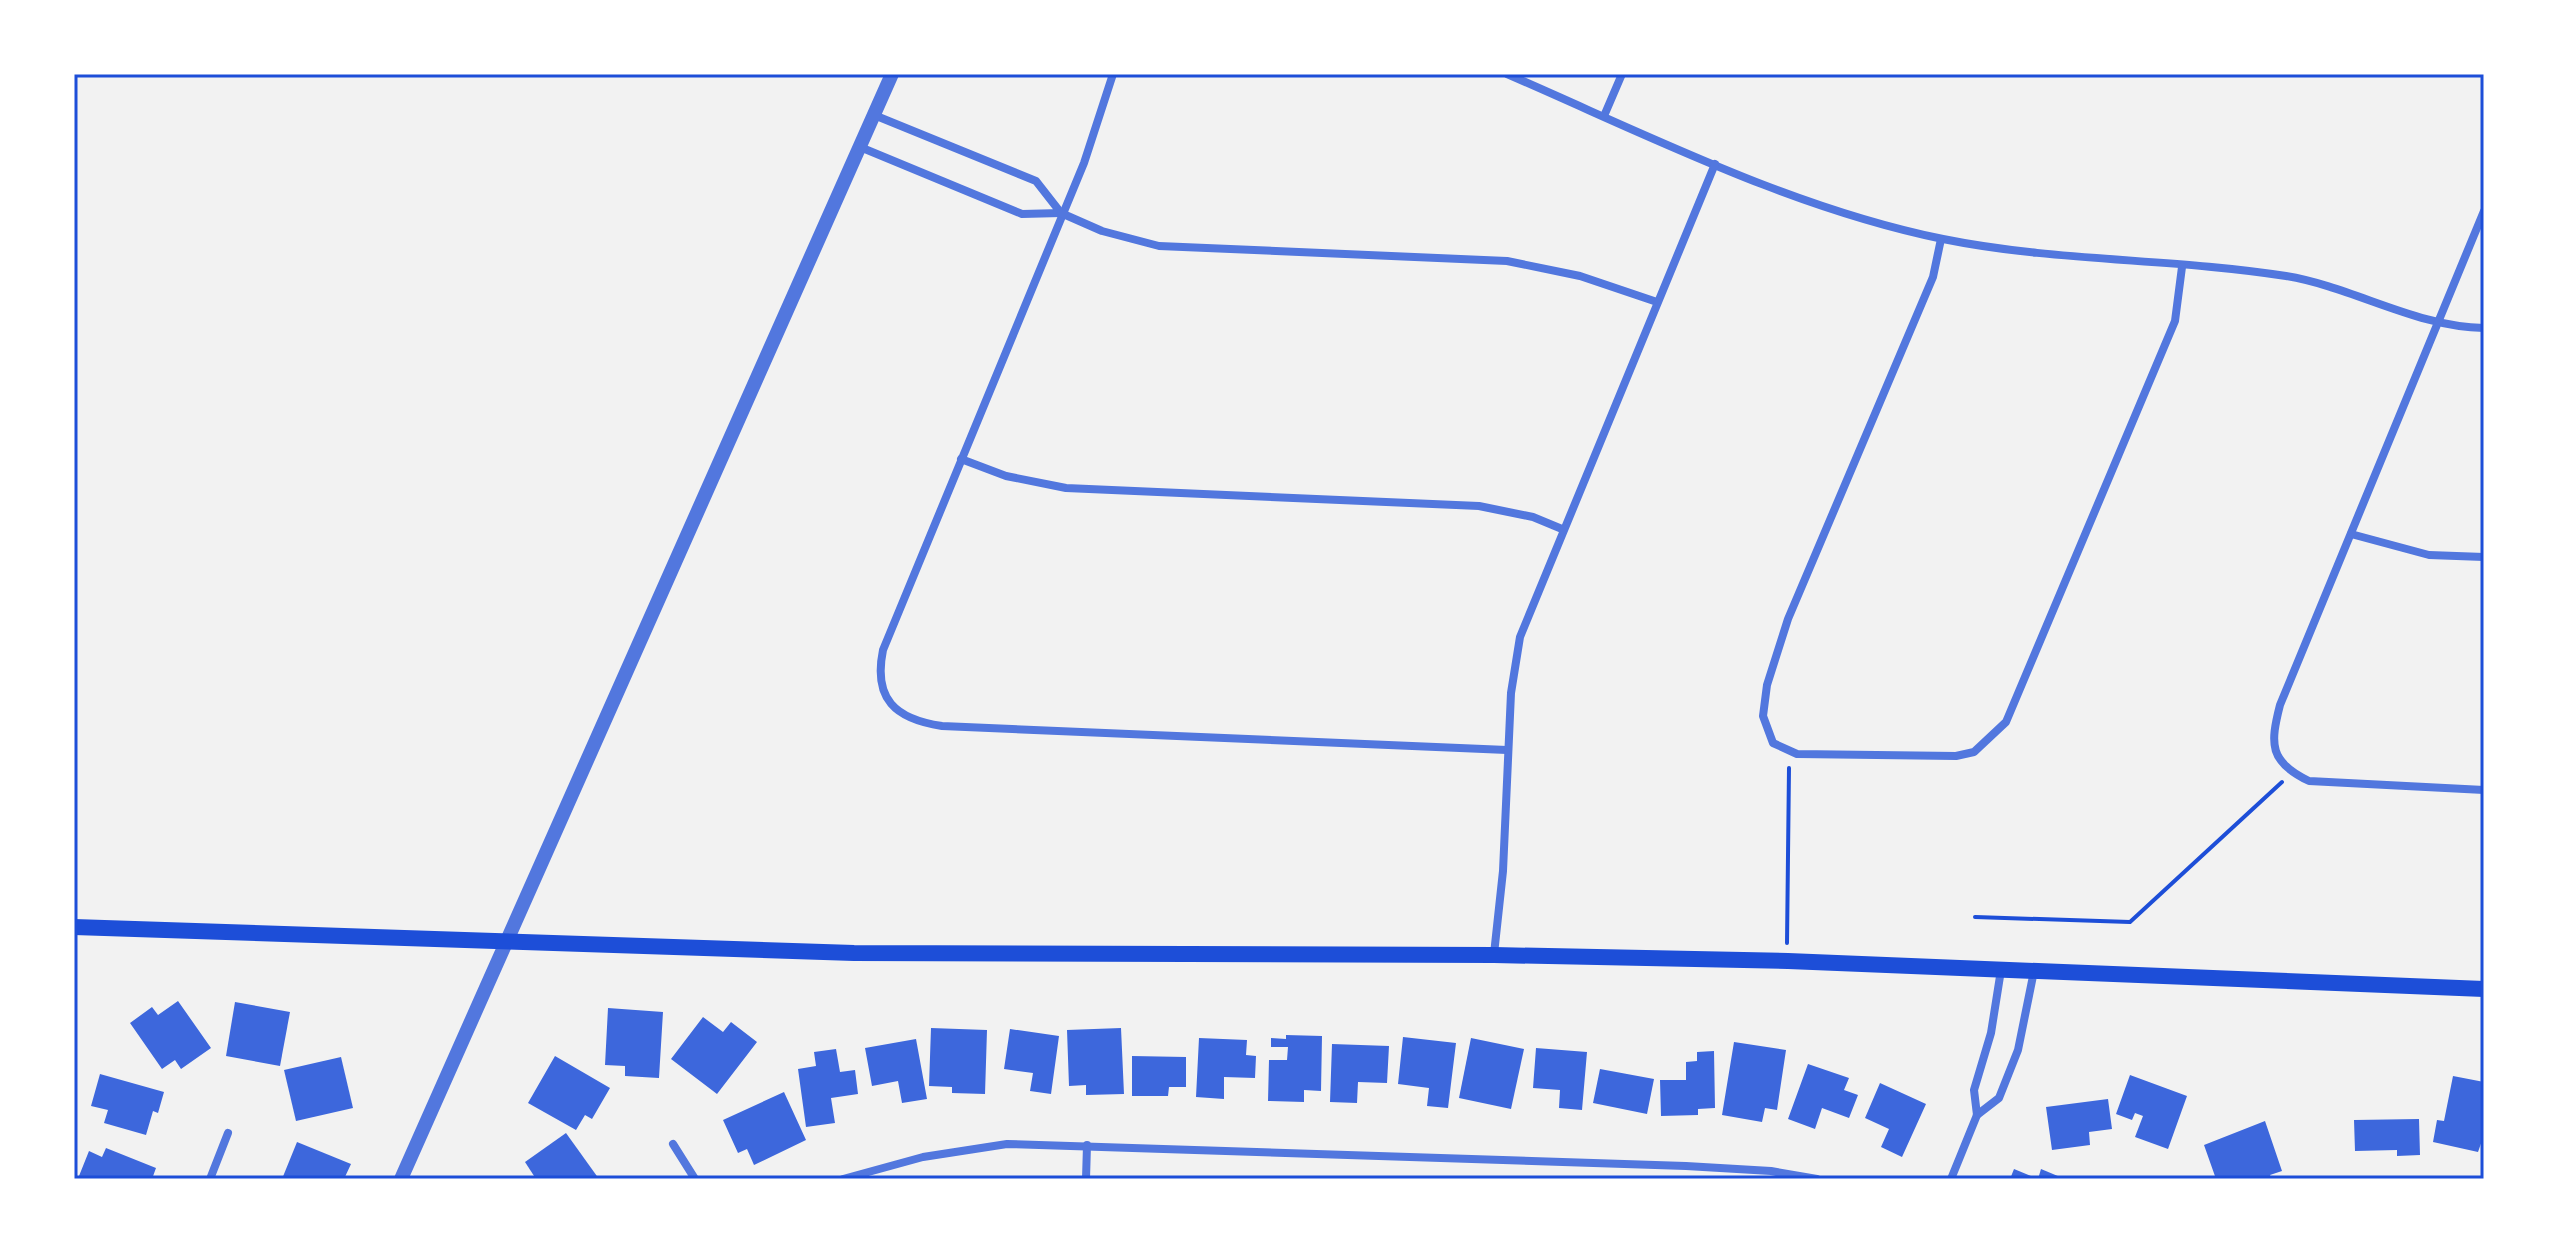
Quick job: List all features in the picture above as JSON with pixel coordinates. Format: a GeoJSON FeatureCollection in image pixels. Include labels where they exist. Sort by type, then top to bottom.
{"type":"FeatureCollection","features":[{"type":"Feature","properties":{"kind":"main road"},"geometry":{"type":"LineString","coordinates":[[74,927],[854,953],[1494,955],[1788,961],[2484,989]]}},
{"type":"Feature","properties":{"kind":"street"},"geometry":{"type":"LineString","coordinates":[[401,1179],[466,1026],[508,943],[892,74]]}},
{"type":"Feature","properties":{"kind":"street"},"geometry":{"type":"LineString","coordinates":[[1113,74],[1094,135],[883,650],[880,677],[887,702],[912,719],[942,726],[1507,750]]}},
{"type":"Feature","properties":{"kind":"street"},"geometry":{"type":"LineString","coordinates":[[1507,74],[1715,164],[1830,207],[1941,239],[2076,258],[2310,280],[2438,322],[2484,328]]}},
{"type":"Feature","properties":{"kind":"street"},"geometry":{"type":"LineString","coordinates":[[1604,116],[1622,74]]}},
{"type":"Feature","properties":{"kind":"street"},"geometry":{"type":"LineString","coordinates":[[874,115],[1036,181],[1061,213]]}},
{"type":"Feature","properties":{"kind":"street"},"geometry":{"type":"LineString","coordinates":[[860,147],[1022,214],[1061,213],[1102,231],[1159,246],[1507,261],[1580,276],[1657,302]]}},
{"type":"Feature","properties":{"kind":"street"},"geometry":{"type":"LineString","coordinates":[[1494,955],[1503,871],[1507,750],[1520,637],[1715,164]]}},
{"type":"Feature","properties":{"kind":"street"},"geometry":{"type":"LineString","coordinates":[[2484,211],[2280,705],[2274,734],[2279,760],[2292,772],[2322,783],[2484,790]]}},
{"type":"Feature","properties":{"kind":"street"},"geometry":{"type":"LineString","coordinates":[[1941,239],[1933,277],[1776,652],[1763,701],[1766,730],[1773,743],[1789,752],[1812,756],[1936,757],[1974,752],[2006,722],[2019,698],[2175,321],[2182,267]]}},
{"type":"Feature","properties":{"kind":"street"},"geometry":{"type":"LineString","coordinates":[[961,459],[1006,476],[1066,488],[1479,506],[1533,517],[1562,529]]}},
{"type":"Feature","properties":{"kind":"street"},"geometry":{"type":"LineString","coordinates":[[2351,534],[2429,555],[2484,557]]}},
{"type":"Feature","properties":{"kind":"street"},"geometry":{"type":"LineString","coordinates":[[1951,1179],[1977,1115],[1974,1090],[1991,1033],[2001,970]]}},
{"type":"Feature","properties":{"kind":"street"},"geometry":{"type":"LineString","coordinates":[[1977,1115],[1999,1098],[2004,1086],[2024,1034],[2034,971]]}},
{"type":"Feature","properties":{"kind":"street"},"geometry":{"type":"LineString","coordinates":[[210,1179],[228,1133]]}},
{"type":"Feature","properties":{"kind":"street"},"geometry":{"type":"LineString","coordinates":[[673,1144],[695,1179]]}},
{"type":"Feature","properties":{"kind":"street"},"geometry":{"type":"LineString","coordinates":[[843,1179],[923,1157],[1007,1144],[1686,1166],[1771,1171],[1817,1179]]}},
{"type":"Feature","properties":{"kind":"street"},"geometry":{"type":"LineString","coordinates":[[1086,1179],[1087,1145]]}},
{"type":"Feature","properties":{"kind":"path"},"geometry":{"type":"LineString","coordinates":[[1788,961],[1789,752]]}},
{"type":"Feature","properties":{"kind":"path"},"geometry":{"type":"LineString","coordinates":[[1975,917],[2130,922],[2292,772]]}},
{"type":"Feature","properties":{"kind":"building"},"geometry":{"type":"Polygon","coordinates":[[[178,1001],[211,1048],[181,1069],[175,1060],[162,1069],[130,1023],[152,1007],[158,1015],[178,1001]]]}},
{"type":"Feature","properties":{"kind":"building"},"geometry":{"type":"Polygon","coordinates":[[[235,1002],[290,1012],[280,1066],[226,1056],[235,1002]]]}},
{"type":"Feature","properties":{"kind":"building"},"geometry":{"type":"Polygon","coordinates":[[[608,1008],[663,1012],[659,1078],[625,1076],[625,1066],[605,1065],[608,1008]]]}},
{"type":"Feature","properties":{"kind":"building"},"geometry":{"type":"Polygon","coordinates":[[[703,1017],[723,1032],[731,1022],[757,1042],[717,1094],[671,1059],[703,1017]]]}},
{"type":"Feature","properties":{"kind":"building"},"geometry":{"type":"Polygon","coordinates":[[[931,1028],[987,1030],[985,1094],[952,1093],[952,1087],[929,1086],[931,1028]]]}},
{"type":"Feature","properties":{"kind":"building"},"geometry":{"type":"Polygon","coordinates":[[[1121,1028],[1124,1094],[1086,1095],[1086,1085],[1069,1086],[1067,1030],[1121,1028]]]}},
{"type":"Feature","properties":{"kind":"building"},"geometry":{"type":"Polygon","coordinates":[[[1010,1029],[1059,1036],[1051,1094],[1030,1091],[1033,1073],[1004,1069],[1010,1029]]]}},
{"type":"Feature","properties":{"kind":"building"},"geometry":{"type":"Polygon","coordinates":[[[1286,1035],[1322,1036],[1321,1091],[1304,1090],[1304,1102],[1268,1101],[1269,1060],[1287,1060],[1288,1047],[1271,1047],[1271,1038],[1286,1039],[1286,1035]]]}},
{"type":"Feature","properties":{"kind":"building"},"geometry":{"type":"Polygon","coordinates":[[[1403,1037],[1456,1043],[1448,1108],[1427,1106],[1429,1088],[1398,1084],[1403,1037]]]}},
{"type":"Feature","properties":{"kind":"building"},"geometry":{"type":"Polygon","coordinates":[[[1199,1038],[1247,1040],[1246,1055],[1256,1056],[1255,1078],[1224,1077],[1224,1099],[1196,1097],[1199,1038]]]}},
{"type":"Feature","properties":{"kind":"building"},"geometry":{"type":"Polygon","coordinates":[[[1471,1038],[1524,1049],[1511,1109],[1459,1098],[1471,1038]]]}},
{"type":"Feature","properties":{"kind":"building"},"geometry":{"type":"Polygon","coordinates":[[[916,1039],[927,1099],[902,1103],[898,1081],[872,1086],[865,1048],[916,1039]]]}},
{"type":"Feature","properties":{"kind":"building"},"geometry":{"type":"Polygon","coordinates":[[[1734,1042],[1786,1050],[1777,1110],[1765,1108],[1762,1122],[1722,1115],[1734,1042]]]}},
{"type":"Feature","properties":{"kind":"building"},"geometry":{"type":"Polygon","coordinates":[[[1332,1044],[1389,1046],[1387,1083],[1358,1082],[1357,1103],[1330,1102],[1332,1044]]]}},
{"type":"Feature","properties":{"kind":"building"},"geometry":{"type":"Polygon","coordinates":[[[1536,1048],[1587,1052],[1582,1110],[1559,1108],[1560,1090],[1533,1088],[1536,1048]]]}},
{"type":"Feature","properties":{"kind":"building"},"geometry":{"type":"Polygon","coordinates":[[[836,1049],[840,1072],[855,1070],[858,1094],[831,1098],[835,1123],[806,1127],[798,1069],[816,1066],[814,1052],[836,1049]]]}},
{"type":"Feature","properties":{"kind":"building"},"geometry":{"type":"Polygon","coordinates":[[[1714,1051],[1715,1108],[1698,1109],[1698,1115],[1661,1116],[1660,1080],[1686,1080],[1686,1062],[1697,1061],[1697,1052],[1714,1051]]]}},
{"type":"Feature","properties":{"kind":"building"},"geometry":{"type":"Polygon","coordinates":[[[555,1056],[610,1088],[592,1119],[585,1115],[576,1130],[528,1103],[555,1056]]]}},
{"type":"Feature","properties":{"kind":"building"},"geometry":{"type":"Polygon","coordinates":[[[1132,1056],[1186,1057],[1186,1087],[1169,1087],[1168,1096],[1132,1096],[1132,1056]]]}},
{"type":"Feature","properties":{"kind":"building"},"geometry":{"type":"Polygon","coordinates":[[[341,1057],[353,1108],[296,1121],[284,1070],[341,1057]]]}},
{"type":"Feature","properties":{"kind":"building"},"geometry":{"type":"Polygon","coordinates":[[[1808,1064],[1849,1078],[1844,1090],[1858,1095],[1849,1118],[1822,1108],[1815,1129],[1788,1119],[1808,1064]]]}},
{"type":"Feature","properties":{"kind":"building"},"geometry":{"type":"Polygon","coordinates":[[[1600,1069],[1654,1079],[1647,1114],[1593,1103],[1600,1069]]]}},
{"type":"Feature","properties":{"kind":"building"},"geometry":{"type":"Polygon","coordinates":[[[100,1074],[164,1092],[158,1113],[153,1111],[146,1135],[104,1123],[108,1110],[91,1106],[100,1074]]]}},
{"type":"Feature","properties":{"kind":"building"},"geometry":{"type":"Polygon","coordinates":[[[2130,1075],[2187,1096],[2168,1149],[2135,1137],[2143,1116],[2135,1113],[2132,1120],[2116,1114],[2130,1075]]]}},
{"type":"Feature","properties":{"kind":"building"},"geometry":{"type":"Polygon","coordinates":[[[2453,1076],[2484,1082],[2484,1135],[2478,1152],[2433,1142],[2437,1120],[2444,1121],[2453,1076]]]}},
{"type":"Feature","properties":{"kind":"building"},"geometry":{"type":"Polygon","coordinates":[[[1880,1083],[1926,1104],[1902,1157],[1881,1147],[1889,1129],[1865,1118],[1880,1083]]]}},
{"type":"Feature","properties":{"kind":"building"},"geometry":{"type":"Polygon","coordinates":[[[784,1092],[806,1140],[754,1165],[747,1149],[738,1153],[723,1120],[784,1092]]]}},
{"type":"Feature","properties":{"kind":"building"},"geometry":{"type":"Polygon","coordinates":[[[2108,1099],[2112,1129],[2089,1132],[2090,1145],[2052,1150],[2046,1107],[2108,1099]]]}},
{"type":"Feature","properties":{"kind":"building"},"geometry":{"type":"Polygon","coordinates":[[[2419,1119],[2420,1155],[2397,1156],[2397,1150],[2355,1151],[2354,1120],[2419,1119]]]}},
{"type":"Feature","properties":{"kind":"building"},"geometry":{"type":"Polygon","coordinates":[[[2265,1121],[2282,1171],[2270,1175],[2272,1179],[2216,1179],[2204,1145],[2265,1121]]]}},
{"type":"Feature","properties":{"kind":"building"},"geometry":{"type":"Polygon","coordinates":[[[566,1133],[599,1179],[536,1179],[525,1162],[566,1133]]]}},
{"type":"Feature","properties":{"kind":"building"},"geometry":{"type":"Polygon","coordinates":[[[297,1142],[351,1164],[344,1179],[282,1179],[297,1142]]]}},
{"type":"Feature","properties":{"kind":"building"},"geometry":{"type":"Polygon","coordinates":[[[106,1148],[156,1168],[152,1179],[79,1176],[89,1151],[102,1157],[106,1148]]]}},
{"type":"Feature","properties":{"kind":"building"},"geometry":{"type":"Polygon","coordinates":[[[2014,1169],[2038,1179],[2010,1179],[2014,1169]]]}},
{"type":"Feature","properties":{"kind":"building"},"geometry":{"type":"Polygon","coordinates":[[[2041,1169],[2065,1179],[2038,1179],[2041,1169]]]}}]}
